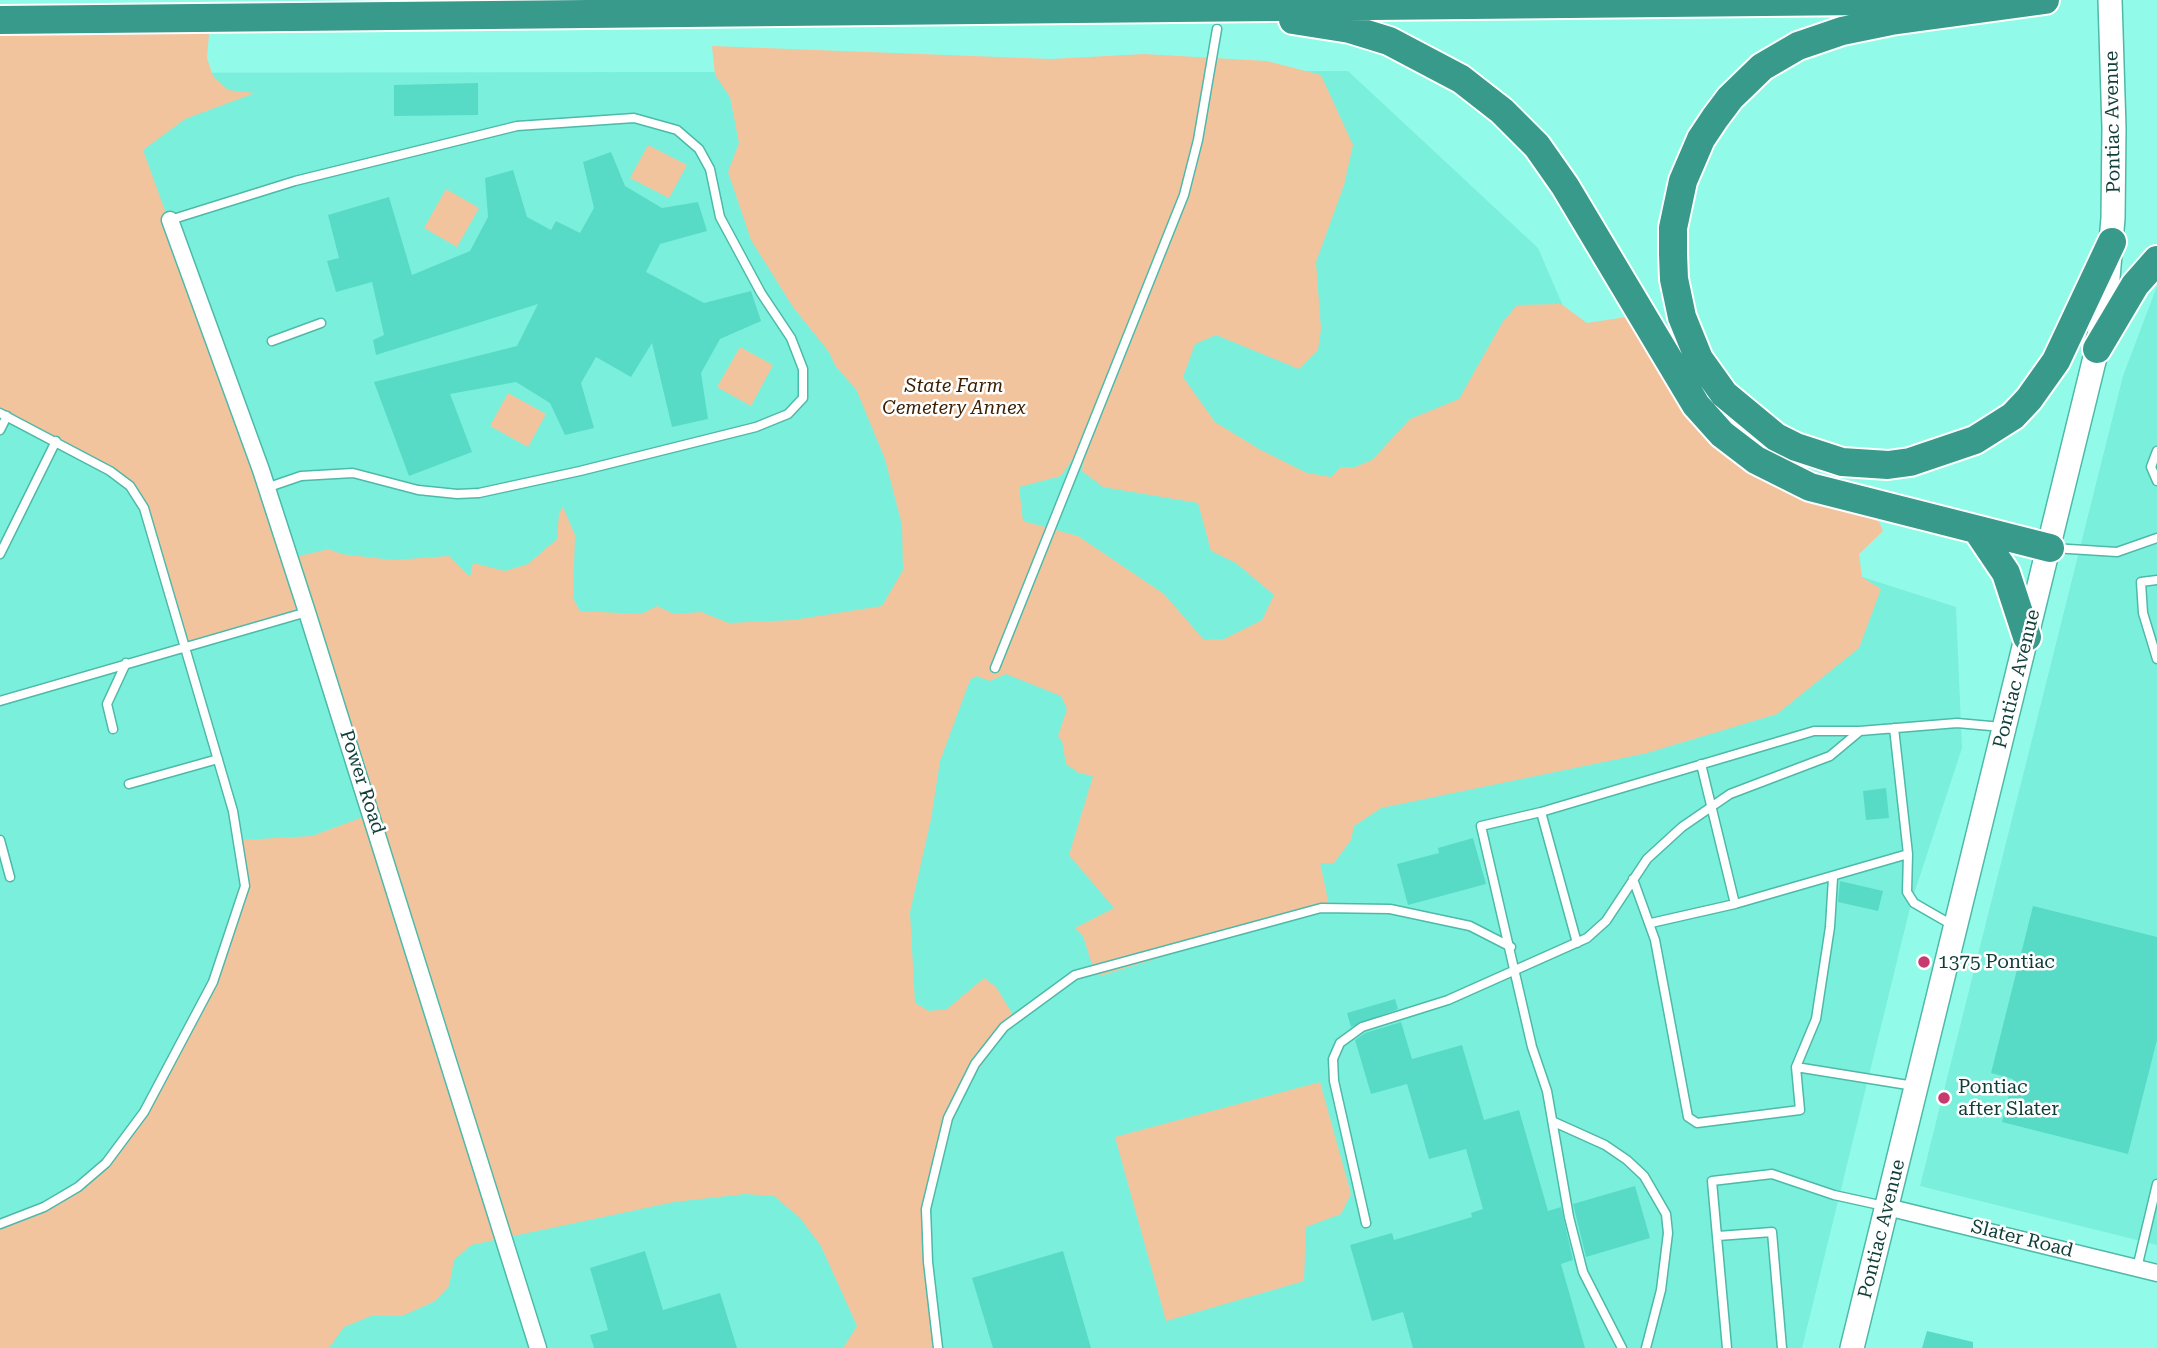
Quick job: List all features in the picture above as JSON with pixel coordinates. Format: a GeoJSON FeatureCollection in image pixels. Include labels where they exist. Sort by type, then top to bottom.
{"type":"FeatureCollection","features":[{"type":"Feature","properties":{"kind":"highway"},"geometry":{"type":"LineString","coordinates":[[0,20],[1210,18],[1960,0]]}},
{"type":"Feature","properties":{"kind":"highway"},"geometry":{"type":"LineString","coordinates":[[2045,0],[1854,28],[1798,46],[1762,67],[1730,98],[1715,118],[1701,139],[1683,181],[1675,216],[1673,254],[1674,279],[1682,317],[1699,359],[1724,394],[1776,437],[1842,462],[1888,465],[1910,462],[1975,440],[2013,416],[2029,400],[2056,361],[2112,242]]}},
{"type":"Feature","properties":{"kind":"highway"},"geometry":{"type":"LineString","coordinates":[[1210,18],[1350,29],[1389,41],[1461,79],[1502,111],[1551,164],[1676,375],[1696,405],[1739,448],[1773,470],[1810,487],[2050,548]]}},
{"type":"Feature","properties":{"kind":"highway"},"geometry":{"type":"LineString","coordinates":[[2097,349],[2129,295],[2157,260]]}},
{"type":"Feature","properties":{"kind":"highway"},"geometry":{"type":"LineString","coordinates":[[1977,530],[2006,573],[2027,637]]}},
{"type":"Feature","properties":{"kind":"main road","name":"Pontiac Avenue"},"geometry":{"type":"LineString","coordinates":[[1852,1348],[2097,349],[2112,242],[2114,152],[2109,0]]}},
{"type":"Feature","properties":{"kind":"street","name":"Power Road"},"geometry":{"type":"LineString","coordinates":[[170,220],[267,488],[538,1348]]}},
{"type":"Feature","properties":{"kind":"street","name":"Slater Road"},"geometry":{"type":"LineString","coordinates":[[1887,1207],[2157,1273]]}},
{"type":"Feature","properties":{"kind":"lane"},"geometry":{"type":"LineString","coordinates":[[995,668],[1184,195],[1198,140],[1210,18]]}},
{"type":"Feature","properties":{"kind":"lane"},"geometry":{"type":"LineString","coordinates":[[170,220],[295,181],[517,125],[634,118],[677,130],[699,149],[710,169],[720,217],[761,293],[792,338],[803,369],[803,398],[788,414],[756,427],[567,474],[457,494],[418,489],[353,473],[301,476],[267,488]]}},
{"type":"Feature","properties":{"kind":"lane"},"geometry":{"type":"LineString","coordinates":[[272,341],[321,323]]}},
{"type":"Feature","properties":{"kind":"lane"},"geometry":{"type":"LineString","coordinates":[[0,430],[4,415],[56,441],[130,486],[144,508],[218,759],[239,838],[245,886],[213,982],[144,1112],[106,1163],[61,1198],[0,1224]]}},
{"type":"Feature","properties":{"kind":"lane"},"geometry":{"type":"LineString","coordinates":[[0,554],[56,441]]}},
{"type":"Feature","properties":{"kind":"lane"},"geometry":{"type":"LineString","coordinates":[[2157,452],[2151,467],[2157,481]]}},
{"type":"Feature","properties":{"kind":"lane"},"geometry":{"type":"LineString","coordinates":[[2050,548],[2117,552],[2157,538]]}},
{"type":"Feature","properties":{"kind":"lane"},"geometry":{"type":"LineString","coordinates":[[2157,580],[2141,582],[2143,613],[2157,659]]}},
{"type":"Feature","properties":{"kind":"lane"},"geometry":{"type":"LineString","coordinates":[[0,701],[307,612]]}},
{"type":"Feature","properties":{"kind":"lane"},"geometry":{"type":"LineString","coordinates":[[113,729],[107,704],[126,663]]}},
{"type":"Feature","properties":{"kind":"lane"},"geometry":{"type":"LineString","coordinates":[[1622,1348],[1583,1272],[1569,1217],[1554,1122],[1532,1047],[1481,826],[1541,813],[1814,731],[1860,732],[1957,723],[2005,728]]}},
{"type":"Feature","properties":{"kind":"lane"},"geometry":{"type":"LineString","coordinates":[[1894,728],[1908,854],[1907,891],[1914,903],[1957,927]]}},
{"type":"Feature","properties":{"kind":"lane"},"geometry":{"type":"LineString","coordinates":[[1366,1223],[1334,1081],[1333,1059],[1340,1043],[1363,1027],[1448,1000],[1577,943],[1606,921],[1647,859],[1710,807],[1730,794],[1830,755],[1860,732]]}},
{"type":"Feature","properties":{"kind":"lane"},"geometry":{"type":"LineString","coordinates":[[129,784],[218,759]]}},
{"type":"Feature","properties":{"kind":"lane"},"geometry":{"type":"LineString","coordinates":[[1700,764],[1735,904]]}},
{"type":"Feature","properties":{"kind":"lane"},"geometry":{"type":"LineString","coordinates":[[1541,813],[1577,943]]}},
{"type":"Feature","properties":{"kind":"lane"},"geometry":{"type":"LineString","coordinates":[[0,839],[10,877]]}},
{"type":"Feature","properties":{"kind":"lane"},"geometry":{"type":"LineString","coordinates":[[1651,923],[1833,878],[1908,854]]}},
{"type":"Feature","properties":{"kind":"lane"},"geometry":{"type":"LineString","coordinates":[[1633,879],[1651,923],[1688,1117],[1697,1122],[1800,1110],[1796,1068],[1816,1019],[1830,926],[1833,878]]}},
{"type":"Feature","properties":{"kind":"lane"},"geometry":{"type":"LineString","coordinates":[[938,1348],[928,1262],[926,1209],[948,1118],[975,1064],[1004,1027],[1075,975],[1321,908],[1390,909],[1470,926],[1510,947]]}},
{"type":"Feature","properties":{"kind":"lane"},"geometry":{"type":"LineString","coordinates":[[1796,1068],[1918,1087]]}},
{"type":"Feature","properties":{"kind":"lane"},"geometry":{"type":"LineString","coordinates":[[1554,1122],[1605,1145],[1627,1160],[1644,1176],[1666,1214],[1668,1233],[1661,1290],[1646,1348]]}},
{"type":"Feature","properties":{"kind":"lane"},"geometry":{"type":"LineString","coordinates":[[1727,1348],[1712,1181],[1772,1174],[1834,1195],[1887,1207]]}},
{"type":"Feature","properties":{"kind":"lane"},"geometry":{"type":"LineString","coordinates":[[2137,1268],[2154,1210],[2157,1184]]}},
{"type":"Feature","properties":{"kind":"lane"},"geometry":{"type":"LineString","coordinates":[[1718,1236],[1772,1232],[1782,1348]]}},
{"type":"Feature","properties":{"kind":"shaded area"},"geometry":{"type":"Polygon","coordinates":[[[1348,71],[1538,248],[1601,394],[1722,532],[1956,607],[1962,748],[1912,900],[1802,1348],[0,1348],[0,73],[1348,71]]]}},
{"type":"Feature","properties":{"kind":"shaded area"},"geometry":{"type":"Polygon","coordinates":[[[2157,286],[2157,1245],[1920,1186],[2123,376],[2157,286]]]}},
{"type":"Feature","properties":{"kind":"green space","name":"State Farm Cemetery Annex"},"geometry":{"type":"Polygon","coordinates":[[[0,22],[210,22],[207,58],[213,76],[228,90],[255,93],[185,119],[143,150],[291,558],[329,549],[341,554],[393,560],[449,556],[470,577],[473,563],[505,571],[528,564],[557,539],[559,513],[563,507],[575,535],[573,598],[580,611],[641,614],[657,606],[674,614],[701,612],[729,623],[793,620],[882,606],[903,570],[902,525],[885,459],[856,389],[836,367],[829,352],[793,307],[751,240],[728,172],[739,143],[730,97],[715,75],[712,46],[1051,59],[1144,54],[1267,61],[1321,75],[1353,145],[1344,185],[1316,262],[1321,329],[1318,350],[1299,369],[1216,335],[1195,344],[1183,377],[1215,422],[1259,449],[1307,473],[1331,477],[1341,467],[1355,467],[1372,460],[1410,419],[1459,399],[1502,323],[1517,305],[1561,304],[1587,323],[1639,315],[1715,425],[1874,510],[1883,531],[1859,554],[1862,577],[1881,589],[1859,648],[1777,714],[1647,753],[1381,808],[1354,826],[1351,840],[1334,863],[1320,863],[1329,905],[1326,907],[1103,975],[1095,974],[1083,936],[1075,928],[1114,908],[1069,855],[1093,776],[1079,773],[1066,764],[1062,741],[1058,736],[1067,709],[1061,696],[1006,674],[990,681],[976,676],[970,680],[940,761],[931,819],[910,912],[915,1003],[929,1011],[947,1009],[984,978],[996,987],[1015,1018],[964,1090],[930,1182],[926,1201],[939,1348],[843,1348],[857,1326],[821,1246],[800,1218],[774,1196],[745,1194],[674,1202],[471,1245],[454,1260],[449,1286],[435,1301],[402,1316],[371,1316],[344,1327],[329,1348],[0,1348],[0,1223],[77,1186],[109,1160],[142,1115],[210,986],[245,885],[242,840],[312,836],[371,814],[308,614],[186,643],[135,489],[0,410],[0,22]],[[1085,441],[1061,476],[1019,487],[1023,521],[1078,536],[1164,594],[1204,640],[1224,639],[1262,620],[1274,595],[1236,563],[1211,551],[1198,503],[1103,487],[1082,471],[1085,441]]]}},
{"type":"Feature","properties":{"kind":"green space"},"geometry":{"type":"Polygon","coordinates":[[[648,145],[687,165],[669,198],[630,178],[648,145]]]}},
{"type":"Feature","properties":{"kind":"green space"},"geometry":{"type":"Polygon","coordinates":[[[446,189],[479,208],[457,247],[424,228],[446,189]]]}},
{"type":"Feature","properties":{"kind":"green space"},"geometry":{"type":"Polygon","coordinates":[[[740,347],[773,365],[751,406],[717,387],[740,347]]]}},
{"type":"Feature","properties":{"kind":"green space"},"geometry":{"type":"Polygon","coordinates":[[[508,393],[546,414],[528,447],[490,426],[508,393]]]}},
{"type":"Feature","properties":{"kind":"green space"},"geometry":{"type":"Polygon","coordinates":[[[1320,1082],[1351,1194],[1341,1214],[1306,1227],[1304,1281],[1166,1321],[1115,1137],[1320,1082]]]}},
{"type":"Feature","properties":{"kind":"building"},"geometry":{"type":"Polygon","coordinates":[[[478,83],[478,115],[394,116],[394,85],[478,83]]]}},
{"type":"Feature","properties":{"kind":"building"},"geometry":{"type":"Polygon","coordinates":[[[611,152],[625,186],[662,208],[698,202],[707,231],[660,244],[646,272],[704,303],[751,291],[761,321],[720,339],[701,373],[708,419],[672,427],[652,343],[631,377],[596,357],[581,383],[594,428],[565,435],[550,403],[516,382],[450,394],[472,452],[409,476],[374,382],[517,346],[538,304],[376,355],[373,340],[384,335],[372,282],[336,292],[327,261],[339,258],[328,215],[389,197],[412,275],[470,251],[488,217],[485,178],[513,170],[527,217],[551,230],[556,221],[580,233],[594,208],[583,162],[611,152]]]}},
{"type":"Feature","properties":{"kind":"building"},"geometry":{"type":"Polygon","coordinates":[[[1886,788],[1889,818],[1866,820],[1863,791],[1886,788]]]}},
{"type":"Feature","properties":{"kind":"building"},"geometry":{"type":"Polygon","coordinates":[[[1473,838],[1486,884],[1408,905],[1397,864],[1439,853],[1438,848],[1473,838]]]}},
{"type":"Feature","properties":{"kind":"building"},"geometry":{"type":"Polygon","coordinates":[[[1840,881],[1883,891],[1878,911],[1838,902],[1840,881]]]}},
{"type":"Feature","properties":{"kind":"building"},"geometry":{"type":"Polygon","coordinates":[[[2033,906],[2157,937],[2157,1040],[2128,1154],[2002,1122],[2013,1079],[1991,1073],[2033,906]]]}},
{"type":"Feature","properties":{"kind":"building"},"geometry":{"type":"Polygon","coordinates":[[[1395,999],[1398,1009],[1351,1027],[1347,1013],[1395,999]]]}},
{"type":"Feature","properties":{"kind":"building"},"geometry":{"type":"Polygon","coordinates":[[[1401,1022],[1412,1059],[1462,1045],[1484,1120],[1519,1110],[1548,1211],[1561,1207],[1573,1260],[1561,1264],[1585,1348],[1413,1348],[1403,1312],[1372,1321],[1350,1245],[1392,1233],[1394,1240],[1472,1217],[1471,1213],[1483,1209],[1466,1149],[1429,1159],[1407,1084],[1371,1094],[1355,1040],[1365,1033],[1401,1022]]]}},
{"type":"Feature","properties":{"kind":"building"},"geometry":{"type":"Polygon","coordinates":[[[1635,1186],[1650,1238],[1586,1257],[1573,1204],[1635,1186]]]}},
{"type":"Feature","properties":{"kind":"building"},"geometry":{"type":"Polygon","coordinates":[[[645,1251],[663,1310],[720,1293],[737,1348],[594,1348],[590,1335],[608,1330],[590,1268],[645,1251]]]}},
{"type":"Feature","properties":{"kind":"building"},"geometry":{"type":"Polygon","coordinates":[[[1063,1251],[1091,1348],[993,1348],[972,1278],[1063,1251]]]}},
{"type":"Feature","properties":{"kind":"building"},"geometry":{"type":"Polygon","coordinates":[[[1927,1331],[1973,1342],[1973,1348],[1922,1348],[1927,1331]]]}},
{"type":"Feature","properties":{"kind":"place","name":"1375 Pontiac"},"geometry":{"type":"Point","coordinates":[1924,962]}},
{"type":"Feature","properties":{"kind":"place","name":"Pontiac after Slater"},"geometry":{"type":"Point","coordinates":[1944,1098]}}]}
